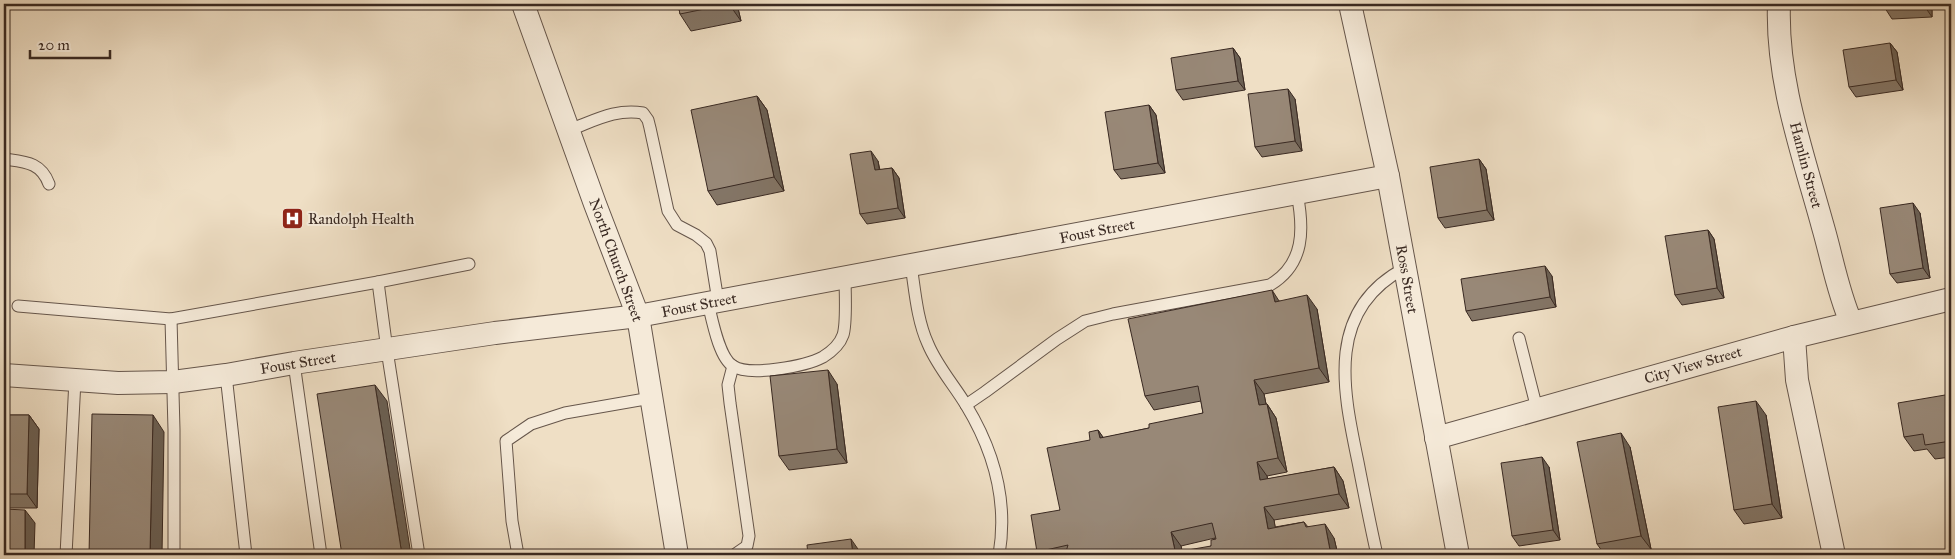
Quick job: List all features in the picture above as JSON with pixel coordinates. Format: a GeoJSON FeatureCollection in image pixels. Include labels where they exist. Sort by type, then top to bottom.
{"type":"FeatureCollection","features":[{"type":"Feature","properties":{"kind":"street","name":"North Church Street"},"geometry":{"type":"LineString","coordinates":[[524,4],[638,316],[676,555]]}},
{"type":"Feature","properties":{"kind":"street","name":"Ross Street"},"geometry":{"type":"LineString","coordinates":[[1350,4],[1388,176],[1458,555]]}},
{"type":"Feature","properties":{"kind":"street","name":"Hamlin Street"},"geometry":{"type":"LineString","coordinates":[[1779,4],[1778,32],[1780,57],[1795,128],[1851,322]]}},
{"type":"Feature","properties":{"kind":"street","name":"Foust Street"},"geometry":{"type":"LineString","coordinates":[[4,375],[75,380],[173,382],[226,376],[294,363],[495,333],[638,316],[1388,176]]}},
{"type":"Feature","properties":{"kind":"street","name":"City View Street"},"geometry":{"type":"LineString","coordinates":[[1436,438],[1794,337],[1951,299]]}},
{"type":"Feature","properties":{"kind":"street"},"geometry":{"type":"LineString","coordinates":[[1794,337],[1797,380],[1834,555]]}},
{"type":"Feature","properties":{"kind":"lane"},"geometry":{"type":"LineString","coordinates":[[569,130],[618,112],[643,113],[648,120],[668,211],[677,225],[696,235],[706,243],[710,251],[713,302],[723,354],[733,366],[748,370],[767,370],[804,363],[823,357],[837,346],[843,334],[845,277]]}},
{"type":"Feature","properties":{"kind":"lane"},"geometry":{"type":"LineString","coordinates":[[4,159],[36,166],[45,174],[49,184]]}},
{"type":"Feature","properties":{"kind":"lane"},"geometry":{"type":"LineString","coordinates":[[966,405],[1085,321],[1113,314],[1270,285],[1280,279],[1293,263],[1301,240],[1302,218],[1297,193]]}},
{"type":"Feature","properties":{"kind":"lane"},"geometry":{"type":"LineString","coordinates":[[18,306],[171,319],[469,264]]}},
{"type":"Feature","properties":{"kind":"lane"},"geometry":{"type":"LineString","coordinates":[[911,265],[921,323],[927,342],[933,356],[966,405],[980,430],[994,464],[1001,495],[1002,537],[999,555]]}},
{"type":"Feature","properties":{"kind":"lane"},"geometry":{"type":"LineString","coordinates":[[1377,555],[1347,410],[1344,364],[1346,345],[1358,312],[1374,289],[1405,268]]}},
{"type":"Feature","properties":{"kind":"lane"},"geometry":{"type":"LineString","coordinates":[[378,282],[420,555]]}},
{"type":"Feature","properties":{"kind":"lane"},"geometry":{"type":"LineString","coordinates":[[171,319],[174,430],[174,555]]}},
{"type":"Feature","properties":{"kind":"lane"},"geometry":{"type":"LineString","coordinates":[[1520,338],[1537,409]]}},
{"type":"Feature","properties":{"kind":"lane"},"geometry":{"type":"LineString","coordinates":[[294,363],[321,555]]}},
{"type":"Feature","properties":{"kind":"lane"},"geometry":{"type":"LineString","coordinates":[[733,366],[728,385],[749,536],[747,546],[734,555]]}},
{"type":"Feature","properties":{"kind":"lane"},"geometry":{"type":"LineString","coordinates":[[226,376],[246,555]]}},
{"type":"Feature","properties":{"kind":"lane"},"geometry":{"type":"LineString","coordinates":[[66,555],[75,380]]}},
{"type":"Feature","properties":{"kind":"lane"},"geometry":{"type":"LineString","coordinates":[[518,555],[512,521],[506,441],[531,424],[564,413],[651,398]]}},
{"type":"Feature","properties":{"kind":"building"},"geometry":{"type":"Polygon","coordinates":[[[678,4],[729,4],[680,14],[678,4]]]}},
{"type":"Feature","properties":{"kind":"building"},"geometry":{"type":"Polygon","coordinates":[[[1883,4],[1918,4],[1883,5],[1883,4]]]}},
{"type":"Feature","properties":{"kind":"building"},"geometry":{"type":"Polygon","coordinates":[[[1890,43],[1896,80],[1849,87],[1843,50],[1890,43]]]}},
{"type":"Feature","properties":{"kind":"building"},"geometry":{"type":"Polygon","coordinates":[[[1233,48],[1238,81],[1176,90],[1171,58],[1233,48]]]}},
{"type":"Feature","properties":{"kind":"building"},"geometry":{"type":"Polygon","coordinates":[[[1288,89],[1295,141],[1255,147],[1248,94],[1288,89]]]}},
{"type":"Feature","properties":{"kind":"building"},"geometry":{"type":"Polygon","coordinates":[[[757,96],[774,177],[708,191],[691,110],[757,96]]]}},
{"type":"Feature","properties":{"kind":"building"},"geometry":{"type":"Polygon","coordinates":[[[1149,105],[1158,163],[1114,170],[1105,112],[1149,105]]]}},
{"type":"Feature","properties":{"kind":"building"},"geometry":{"type":"Polygon","coordinates":[[[871,151],[875,170],[892,168],[898,208],[860,214],[850,154],[871,151]]]}},
{"type":"Feature","properties":{"kind":"building"},"geometry":{"type":"Polygon","coordinates":[[[1479,159],[1487,210],[1438,218],[1430,167],[1479,159]]]}},
{"type":"Feature","properties":{"kind":"building"},"geometry":{"type":"Polygon","coordinates":[[[1913,203],[1923,268],[1890,274],[1880,208],[1913,203]]]}},
{"type":"Feature","properties":{"kind":"building"},"geometry":{"type":"Polygon","coordinates":[[[1708,230],[1717,288],[1675,295],[1665,236],[1708,230]]]}},
{"type":"Feature","properties":{"kind":"building"},"geometry":{"type":"Polygon","coordinates":[[[1545,266],[1550,297],[1466,311],[1461,279],[1545,266]]]}},
{"type":"Feature","properties":{"kind":"building"},"geometry":{"type":"Polygon","coordinates":[[[1272,290],[1275,302],[1307,295],[1319,368],[1254,380],[1259,405],[1267,404],[1278,458],[1257,462],[1260,480],[1334,467],[1339,494],[1264,507],[1268,529],[1304,522],[1306,527],[1325,524],[1331,555],[1189,555],[1188,550],[1211,546],[1211,540],[1216,539],[1212,523],[1171,532],[1176,555],[1065,555],[1068,545],[1037,552],[1031,515],[1060,510],[1047,448],[1090,440],[1089,432],[1098,430],[1100,438],[1149,428],[1149,424],[1203,413],[1198,386],[1145,396],[1128,319],[1272,290]]]}},
{"type":"Feature","properties":{"kind":"building"},"geometry":{"type":"Polygon","coordinates":[[[828,370],[837,449],[779,456],[770,376],[828,370]]]}},
{"type":"Feature","properties":{"kind":"building"},"geometry":{"type":"Polygon","coordinates":[[[375,385],[402,555],[342,555],[317,394],[375,385]]]}},
{"type":"Feature","properties":{"kind":"building"},"geometry":{"type":"Polygon","coordinates":[[[1951,394],[1951,441],[1925,445],[1923,434],[1904,437],[1898,403],[1951,394]]]}},
{"type":"Feature","properties":{"kind":"building"},"geometry":{"type":"Polygon","coordinates":[[[1756,401],[1772,504],[1734,510],[1718,407],[1756,401]]]}},
{"type":"Feature","properties":{"kind":"building"},"geometry":{"type":"Polygon","coordinates":[[[92,414],[153,415],[150,555],[89,555],[92,414]]]}},
{"type":"Feature","properties":{"kind":"building"},"geometry":{"type":"Polygon","coordinates":[[[4,415],[29,415],[27,494],[4,494],[4,415]]]}},
{"type":"Feature","properties":{"kind":"building"},"geometry":{"type":"Polygon","coordinates":[[[1621,433],[1641,536],[1597,544],[1577,442],[1621,433]]]}},
{"type":"Feature","properties":{"kind":"building"},"geometry":{"type":"Polygon","coordinates":[[[1542,457],[1553,530],[1512,536],[1501,463],[1542,457]]]}},
{"type":"Feature","properties":{"kind":"building"},"geometry":{"type":"Polygon","coordinates":[[[4,509],[25,510],[25,555],[4,555],[4,509]]]}},
{"type":"Feature","properties":{"kind":"building"},"geometry":{"type":"Polygon","coordinates":[[[1951,530],[1951,555],[1950,555],[1946,531],[1951,530]]]}},
{"type":"Feature","properties":{"kind":"building"},"geometry":{"type":"Polygon","coordinates":[[[851,539],[853,555],[808,555],[807,545],[851,539]]]}},
{"type":"Feature","properties":{"kind":"place","name":"Randolph Health"},"geometry":{"type":"Point","coordinates":[292,219]}}]}
